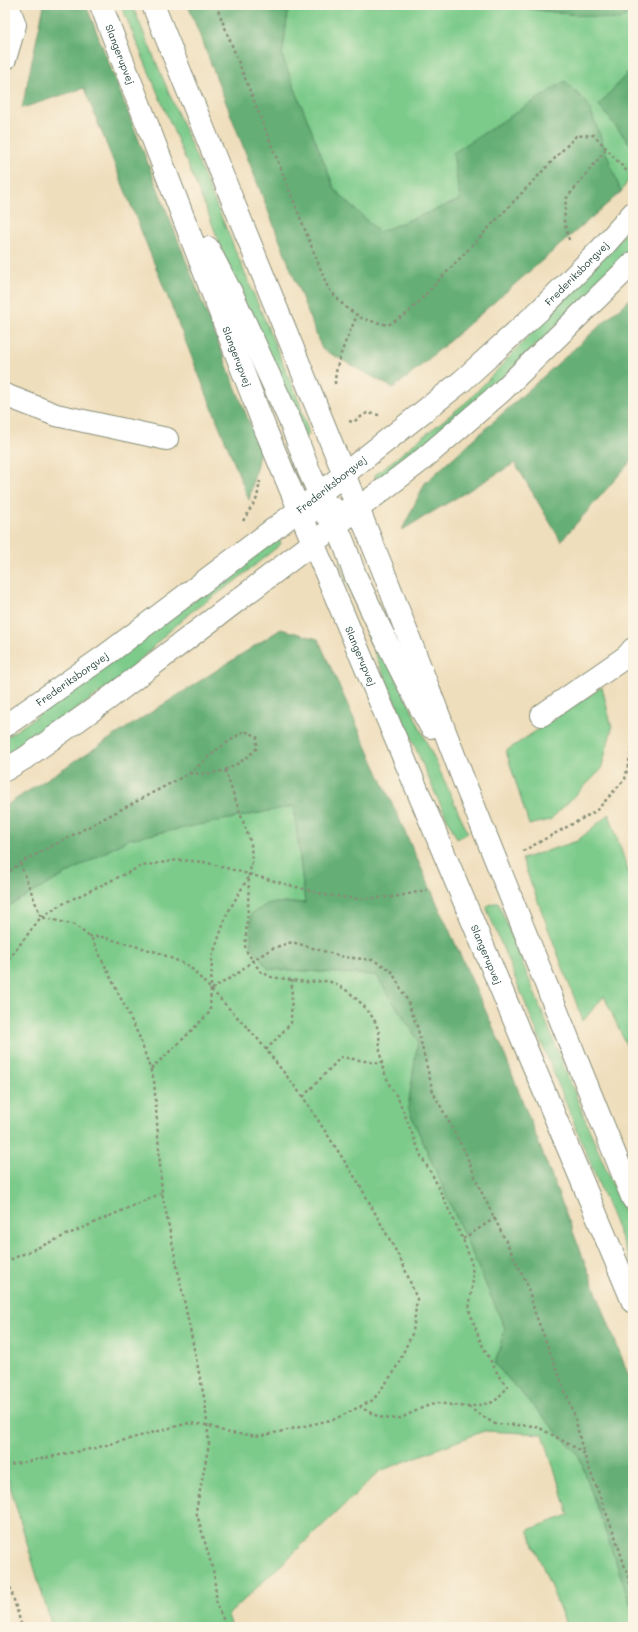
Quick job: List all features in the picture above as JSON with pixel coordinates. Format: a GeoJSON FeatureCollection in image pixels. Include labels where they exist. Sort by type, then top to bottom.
{"type":"FeatureCollection","features":[{"type":"Feature","properties":{"kind":"main road"},"geometry":{"type":"LineString","coordinates":[[5,59],[15,25],[8,5]]}},
{"type":"Feature","properties":{"kind":"main road","name":"Slangerupvej"},"geometry":{"type":"LineString","coordinates":[[101,5],[266,431],[633,1302]]}},
{"type":"Feature","properties":{"kind":"main road"},"geometry":{"type":"LineString","coordinates":[[153,5],[358,509],[467,789],[633,1199]]}},
{"type":"Feature","properties":{"kind":"main road"},"geometry":{"type":"LineString","coordinates":[[159,157],[233,296],[290,421],[319,493],[326,504],[338,512],[358,509]]}},
{"type":"Feature","properties":{"kind":"main road","name":"Frederiksborgvej"},"geometry":{"type":"LineString","coordinates":[[5,726],[106,655],[299,510],[462,381],[540,310],[633,213]]}},
{"type":"Feature","properties":{"kind":"main road"},"geometry":{"type":"LineString","coordinates":[[5,770],[25,758],[108,699],[422,460],[501,392],[633,263]]}},
{"type":"Feature","properties":{"kind":"main road"},"geometry":{"type":"LineString","coordinates":[[5,395],[56,415],[168,439]]}},
{"type":"Feature","properties":{"kind":"main road"},"geometry":{"type":"LineString","coordinates":[[299,510],[312,507],[326,513],[336,526],[356,575],[412,692],[467,789]]}},
{"type":"Feature","properties":{"kind":"main road"},"geometry":{"type":"LineString","coordinates":[[542,714],[630,652]]}},
{"type":"Feature","properties":{"kind":"path"},"geometry":{"type":"LineString","coordinates":[[216,5],[328,288],[345,307],[363,319],[388,325],[408,313],[576,136],[594,135],[633,178]]}},
{"type":"Feature","properties":{"kind":"path"},"geometry":{"type":"LineString","coordinates":[[569,240],[564,221],[566,199],[607,148]]}},
{"type":"Feature","properties":{"kind":"path"},"geometry":{"type":"LineString","coordinates":[[335,390],[335,376],[342,350],[357,315]]}},
{"type":"Feature","properties":{"kind":"path"},"geometry":{"type":"LineString","coordinates":[[347,420],[353,422],[367,413],[379,415]]}},
{"type":"Feature","properties":{"kind":"path"},"geometry":{"type":"LineString","coordinates":[[242,522],[257,498],[261,476]]}},
{"type":"Feature","properties":{"kind":"path"},"geometry":{"type":"LineString","coordinates":[[630,652],[633,729]]}},
{"type":"Feature","properties":{"kind":"path"},"geometry":{"type":"LineString","coordinates":[[5,875],[20,864],[190,773],[218,749],[244,731],[257,736],[257,748],[249,756],[225,770],[206,775],[190,773]]}},
{"type":"Feature","properties":{"kind":"path"},"geometry":{"type":"LineString","coordinates":[[523,851],[596,811],[625,779],[633,743]]}},
{"type":"Feature","properties":{"kind":"path"},"geometry":{"type":"LineString","coordinates":[[225,770],[251,844],[252,862],[249,875],[245,949],[260,971],[271,977],[292,980],[328,981],[349,992],[363,1005],[374,1020],[380,1032],[380,1053],[382,1064],[390,1086],[398,1098],[422,1158],[433,1176],[463,1239],[472,1265],[473,1280],[469,1310],[473,1322],[484,1349],[500,1378],[508,1387],[494,1402],[468,1407],[438,1403],[424,1407],[401,1418],[390,1419],[379,1417],[359,1407]]}},
{"type":"Feature","properties":{"kind":"path"},"geometry":{"type":"LineString","coordinates":[[5,964],[40,917],[66,902],[142,866],[178,860],[204,862],[326,895],[358,899],[394,898],[427,890]]}},
{"type":"Feature","properties":{"kind":"path"},"geometry":{"type":"LineString","coordinates":[[20,864],[40,917]]}},
{"type":"Feature","properties":{"kind":"path"},"geometry":{"type":"LineString","coordinates":[[150,1069],[210,1012],[212,957],[227,914],[249,875]]}},
{"type":"Feature","properties":{"kind":"path"},"geometry":{"type":"LineString","coordinates":[[40,917],[75,925],[92,939],[139,1036],[154,1080],[162,1193],[205,1402],[209,1444],[196,1511],[214,1574],[217,1606],[226,1627]]}},
{"type":"Feature","properties":{"kind":"path"},"geometry":{"type":"LineString","coordinates":[[5,1466],[96,1448],[189,1423],[207,1426],[229,1433],[261,1436],[335,1419],[373,1400],[394,1372],[413,1332],[417,1299],[402,1262],[358,1182],[303,1097],[258,1038],[189,966],[157,952],[102,937],[89,936]]}},
{"type":"Feature","properties":{"kind":"path"},"geometry":{"type":"LineString","coordinates":[[212,989],[237,974],[252,961],[273,948],[292,942],[344,957],[373,960],[391,970],[407,1000],[417,1026],[433,1092],[466,1154],[480,1190],[527,1284],[535,1312],[575,1417],[582,1452],[615,1536],[633,1592]]}},
{"type":"Feature","properties":{"kind":"path"},"geometry":{"type":"LineString","coordinates":[[266,1050],[291,1023],[292,980]]}},
{"type":"Feature","properties":{"kind":"path"},"geometry":{"type":"LineString","coordinates":[[303,1097],[341,1057],[382,1064]]}},
{"type":"Feature","properties":{"kind":"path"},"geometry":{"type":"LineString","coordinates":[[5,1262],[162,1193]]}},
{"type":"Feature","properties":{"kind":"path"},"geometry":{"type":"LineString","coordinates":[[463,1239],[495,1218]]}},
{"type":"Feature","properties":{"kind":"path"},"geometry":{"type":"LineString","coordinates":[[468,1407],[495,1424],[536,1426],[582,1452]]}},
{"type":"Feature","properties":{"kind":"path"},"geometry":{"type":"LineString","coordinates":[[5,1570],[22,1627]]}},
{"type":"Feature","properties":{"kind":"green space"},"geometry":{"type":"Polygon","coordinates":[[[44,5],[86,5],[260,450],[249,500],[84,88],[22,108],[44,5]]]}},
{"type":"Feature","properties":{"kind":"green space"},"geometry":{"type":"Polygon","coordinates":[[[121,5],[132,5],[300,404],[309,434],[304,438],[233,279],[210,218],[121,5]]]}},
{"type":"Feature","properties":{"kind":"green space"},"geometry":{"type":"Polygon","coordinates":[[[188,5],[289,5],[282,56],[335,190],[379,232],[460,200],[453,153],[565,81],[588,104],[621,192],[409,376],[393,388],[322,349],[188,5]]]}},
{"type":"Feature","properties":{"kind":"green space"},"geometry":{"type":"Polygon","coordinates":[[[289,5],[496,5],[619,20],[633,10],[633,67],[599,105],[633,148],[633,173],[621,192],[588,104],[460,200],[379,232],[335,190],[282,56],[289,5]]]}},
{"type":"Feature","properties":{"kind":"green space"},"geometry":{"type":"Polygon","coordinates":[[[497,5],[633,5],[633,10],[619,20],[497,5]]]}},
{"type":"Feature","properties":{"kind":"green space"},"geometry":{"type":"Polygon","coordinates":[[[633,67],[633,148],[599,105],[633,67]]]}},
{"type":"Feature","properties":{"kind":"green space"},"geometry":{"type":"Polygon","coordinates":[[[633,225],[633,253],[472,406],[377,481],[375,481],[375,475],[469,400],[633,225]]]}},
{"type":"Feature","properties":{"kind":"green space"},"geometry":{"type":"Polygon","coordinates":[[[633,296],[633,459],[561,541],[515,463],[402,530],[425,483],[633,296]]]}},
{"type":"Feature","properties":{"kind":"green space"},"geometry":{"type":"Polygon","coordinates":[[[279,538],[281,544],[234,582],[191,612],[164,636],[125,675],[5,760],[5,738],[49,708],[279,538]]]}},
{"type":"Feature","properties":{"kind":"green space"},"geometry":{"type":"Polygon","coordinates":[[[339,562],[373,629],[468,833],[457,839],[435,793],[377,659],[339,562]]]}},
{"type":"Feature","properties":{"kind":"green space"},"geometry":{"type":"Polygon","coordinates":[[[281,629],[318,639],[500,1043],[633,1387],[633,1611],[579,1456],[495,1364],[505,1328],[408,1108],[418,1040],[376,975],[268,969],[251,945],[251,914],[269,903],[305,903],[294,806],[129,839],[5,908],[5,806],[281,629]]]}},
{"type":"Feature","properties":{"kind":"green space"},"geometry":{"type":"Polygon","coordinates":[[[602,687],[612,728],[601,770],[550,820],[529,825],[506,751],[602,687]]]}},
{"type":"Feature","properties":{"kind":"green space"},"geometry":{"type":"Polygon","coordinates":[[[294,806],[305,903],[269,903],[268,969],[376,975],[418,1040],[408,1108],[505,1328],[495,1364],[579,1456],[633,1611],[633,1627],[567,1627],[528,1530],[569,1515],[543,1434],[484,1431],[380,1471],[228,1615],[232,1627],[52,1627],[5,1473],[5,908],[129,839],[294,806]]]}},
{"type":"Feature","properties":{"kind":"green space"},"geometry":{"type":"Polygon","coordinates":[[[609,814],[633,885],[633,1060],[604,996],[583,1021],[522,859],[577,841],[609,814]]]}},
{"type":"Feature","properties":{"kind":"green space"},"geometry":{"type":"Polygon","coordinates":[[[498,902],[589,1129],[633,1233],[633,1268],[487,909],[488,905],[498,902]]]}}]}
